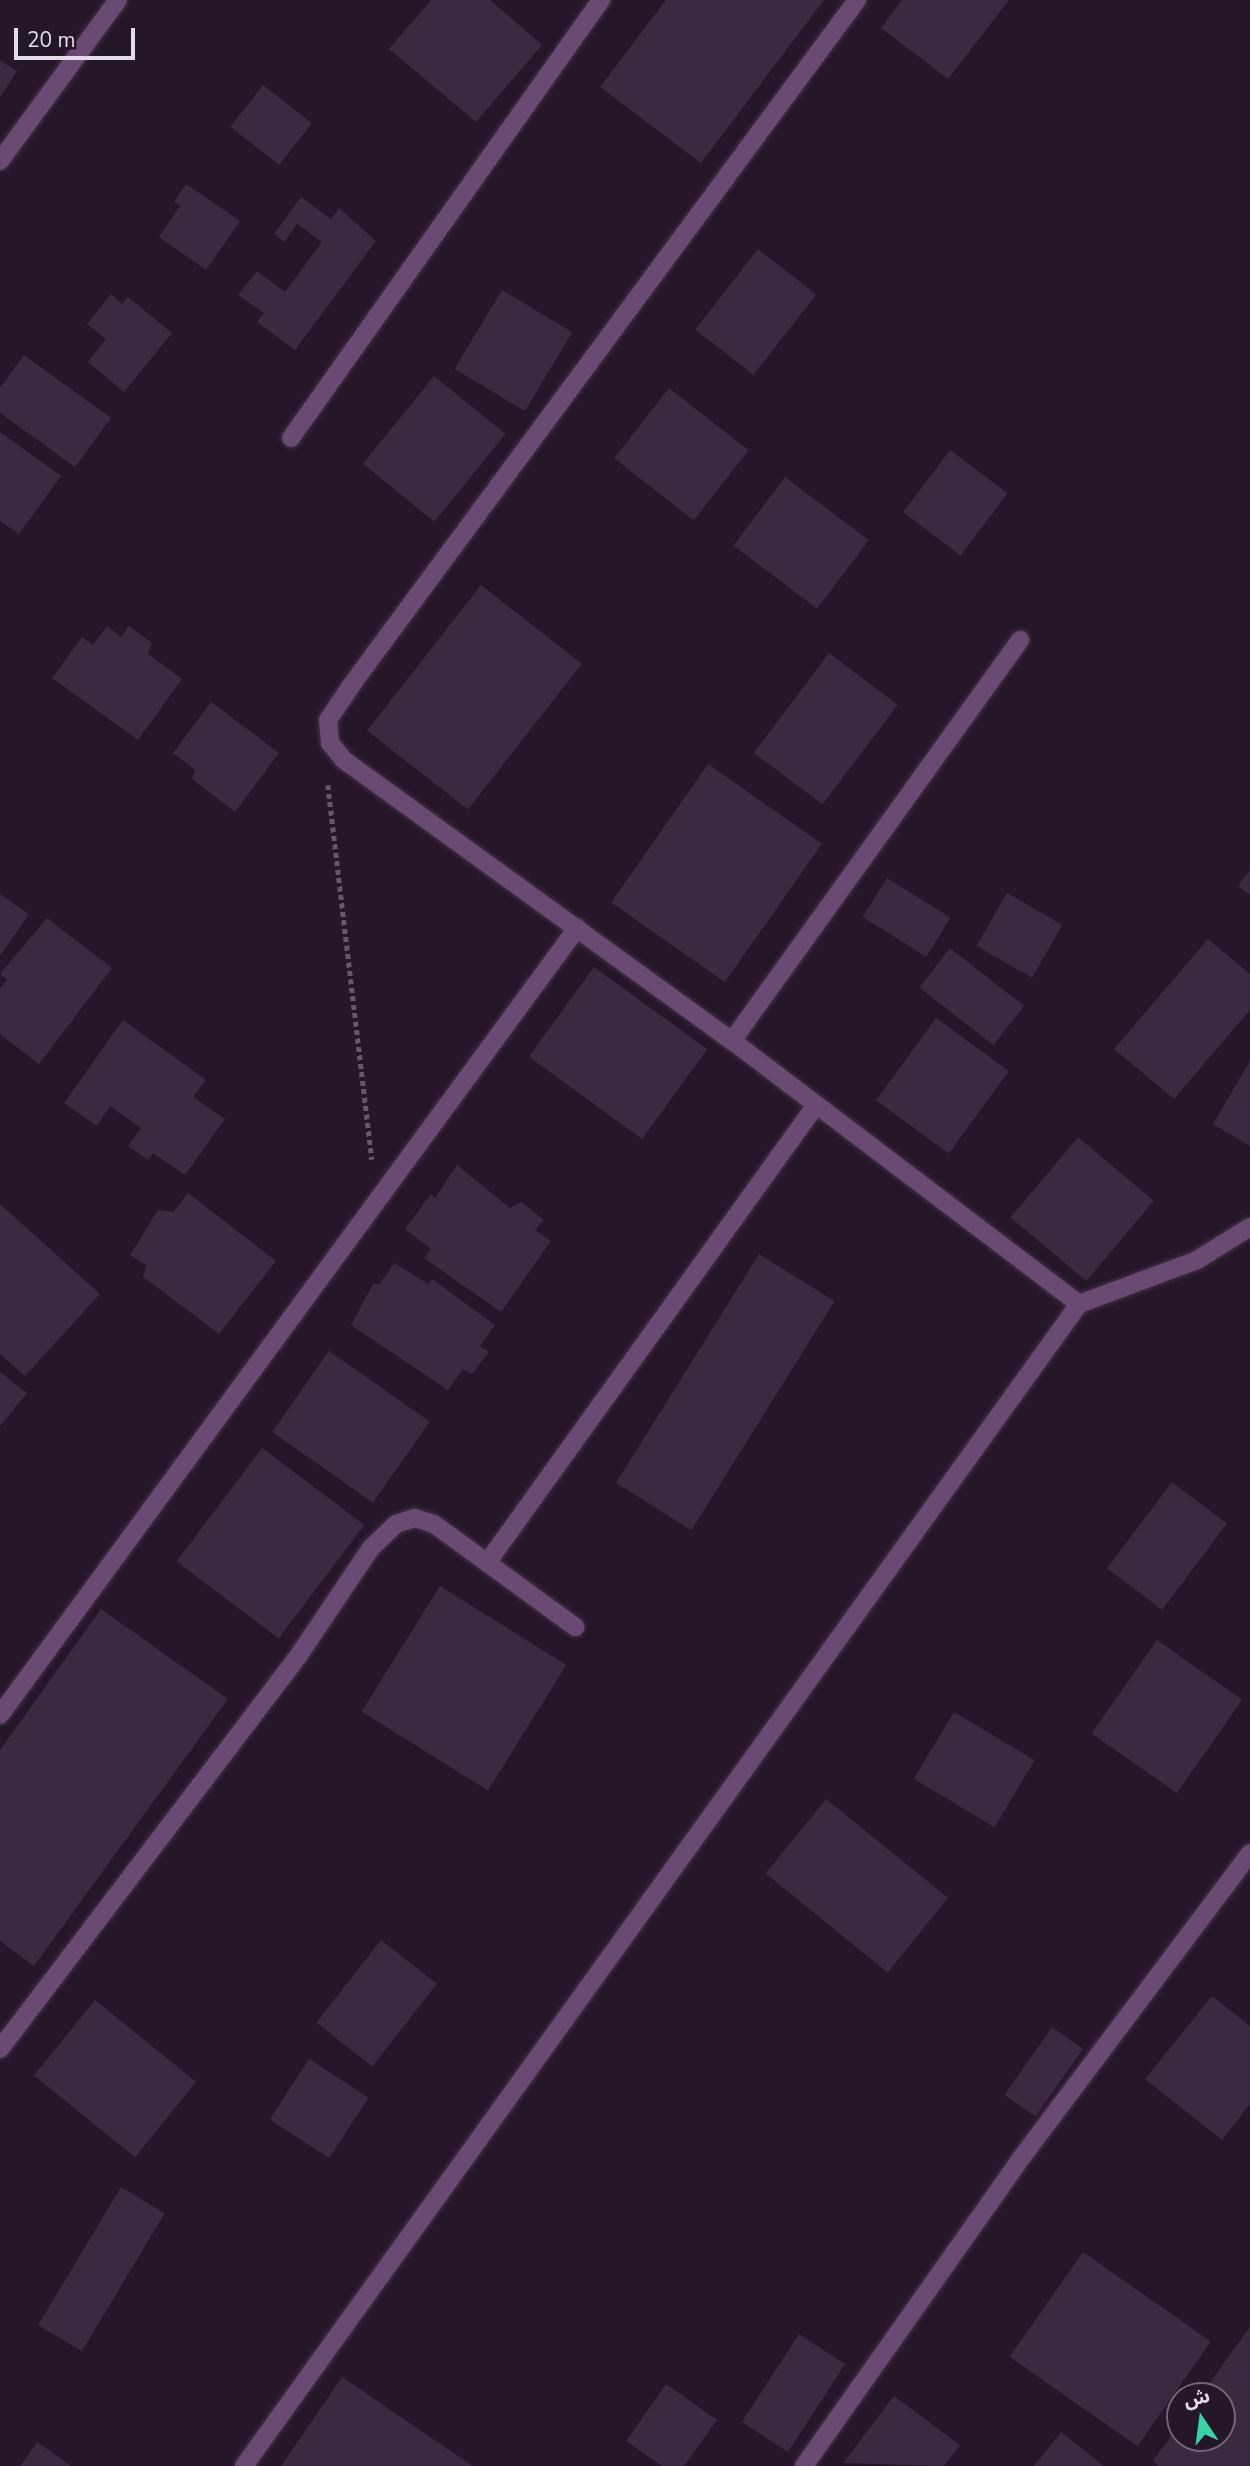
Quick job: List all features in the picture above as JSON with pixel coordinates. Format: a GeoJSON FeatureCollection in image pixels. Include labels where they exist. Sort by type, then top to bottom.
{"type":"FeatureCollection","features":[{"type":"Feature","properties":{"kind":"street"},"geometry":{"type":"LineString","coordinates":[[0,161],[118,0]]}},
{"type":"Feature","properties":{"kind":"street"},"geometry":{"type":"LineString","coordinates":[[290,438],[601,0]]}},
{"type":"Feature","properties":{"kind":"street"},"geometry":{"type":"LineString","coordinates":[[857,0],[350,687],[328,720],[330,743],[343,759],[732,1041],[1079,1304]]}},
{"type":"Feature","properties":{"kind":"street"},"geometry":{"type":"LineString","coordinates":[[732,1041],[1020,640]]}},
{"type":"Feature","properties":{"kind":"street"},"geometry":{"type":"LineString","coordinates":[[0,1716],[577,928]]}},
{"type":"Feature","properties":{"kind":"street"},"geometry":{"type":"LineString","coordinates":[[487,1563],[816,1105]]}},
{"type":"Feature","properties":{"kind":"street"},"geometry":{"type":"LineString","coordinates":[[244,2466],[1079,1304],[1197,1260],[1250,1227]]}},
{"type":"Feature","properties":{"kind":"street"},"geometry":{"type":"LineString","coordinates":[[0,2049],[299,1656],[379,1540],[396,1524],[415,1518],[434,1524],[575,1628]]}},
{"type":"Feature","properties":{"kind":"street"},"geometry":{"type":"LineString","coordinates":[[804,2466],[1023,2157],[1250,1853]]}},
{"type":"Feature","properties":{"kind":"path"},"geometry":{"type":"LineString","coordinates":[[330,743],[330,813],[377,1201]]}},
{"type":"Feature","properties":{"kind":"building"},"geometry":{"type":"Polygon","coordinates":[[[431,0],[490,0],[542,45],[476,122],[389,49],[431,0]]]}},
{"type":"Feature","properties":{"kind":"building"},"geometry":{"type":"Polygon","coordinates":[[[666,0],[824,0],[701,163],[600,87],[666,0]]]}},
{"type":"Feature","properties":{"kind":"building"},"geometry":{"type":"Polygon","coordinates":[[[902,0],[1009,0],[948,79],[881,28],[902,0]]]}},
{"type":"Feature","properties":{"kind":"building"},"geometry":{"type":"Polygon","coordinates":[[[0,60],[17,71],[0,97],[0,60]]]}},
{"type":"Feature","properties":{"kind":"building"},"geometry":{"type":"Polygon","coordinates":[[[263,85],[312,123],[279,165],[230,127],[263,85]]]}},
{"type":"Feature","properties":{"kind":"building"},"geometry":{"type":"Polygon","coordinates":[[[186,184],[240,221],[206,270],[159,237],[180,206],[174,202],[186,184]]]}},
{"type":"Feature","properties":{"kind":"building"},"geometry":{"type":"Polygon","coordinates":[[[301,197],[331,219],[339,208],[376,241],[295,350],[257,322],[264,313],[238,295],[257,271],[285,292],[322,242],[297,224],[284,242],[274,234],[301,197]]]}},
{"type":"Feature","properties":{"kind":"building"},"geometry":{"type":"Polygon","coordinates":[[[758,249],[816,295],[754,375],[695,329],[758,249]]]}},
{"type":"Feature","properties":{"kind":"building"},"geometry":{"type":"Polygon","coordinates":[[[502,290],[572,332],[525,411],[455,369],[502,290]]]}},
{"type":"Feature","properties":{"kind":"building"},"geometry":{"type":"Polygon","coordinates":[[[111,294],[122,304],[128,297],[172,333],[124,392],[88,362],[106,339],[87,324],[111,294]]]}},
{"type":"Feature","properties":{"kind":"building"},"geometry":{"type":"Polygon","coordinates":[[[24,355],[111,418],[75,467],[0,413],[0,388],[24,355]]]}},
{"type":"Feature","properties":{"kind":"building"},"geometry":{"type":"Polygon","coordinates":[[[434,376],[505,434],[434,522],[363,464],[434,376]]]}},
{"type":"Feature","properties":{"kind":"building"},"geometry":{"type":"Polygon","coordinates":[[[669,388],[749,450],[694,520],[614,458],[669,388]]]}},
{"type":"Feature","properties":{"kind":"building"},"geometry":{"type":"Polygon","coordinates":[[[0,432],[61,476],[19,534],[0,521],[0,432]]]}},
{"type":"Feature","properties":{"kind":"building"},"geometry":{"type":"Polygon","coordinates":[[[950,450],[1008,493],[961,556],[903,512],[950,450]]]}},
{"type":"Feature","properties":{"kind":"building"},"geometry":{"type":"Polygon","coordinates":[[[785,477],[869,540],[817,609],[733,546],[785,477]]]}},
{"type":"Feature","properties":{"kind":"building"},"geometry":{"type":"Polygon","coordinates":[[[481,585],[582,664],[468,810],[367,731],[481,585]]]}},
{"type":"Feature","properties":{"kind":"building"},"geometry":{"type":"Polygon","coordinates":[[[107,626],[121,637],[129,626],[152,643],[148,654],[182,679],[138,740],[52,678],[82,637],[93,645],[107,626]]]}},
{"type":"Feature","properties":{"kind":"building"},"geometry":{"type":"Polygon","coordinates":[[[829,653],[898,705],[822,805],[754,753],[829,653]]]}},
{"type":"Feature","properties":{"kind":"building"},"geometry":{"type":"Polygon","coordinates":[[[211,702],[279,753],[235,812],[192,779],[195,770],[173,753],[211,702]]]}},
{"type":"Feature","properties":{"kind":"building"},"geometry":{"type":"Polygon","coordinates":[[[708,764],[822,844],[725,982],[611,902],[708,764]]]}},
{"type":"Feature","properties":{"kind":"building"},"geometry":{"type":"Polygon","coordinates":[[[1250,870],[1250,895],[1238,886],[1250,870]]]}},
{"type":"Feature","properties":{"kind":"building"},"geometry":{"type":"Polygon","coordinates":[[[887,878],[951,918],[926,957],[863,917],[887,878]]]}},
{"type":"Feature","properties":{"kind":"building"},"geometry":{"type":"Polygon","coordinates":[[[1007,893],[1062,925],[1032,978],[976,946],[1007,893]]]}},
{"type":"Feature","properties":{"kind":"building"},"geometry":{"type":"Polygon","coordinates":[[[0,894],[29,914],[0,956],[0,894]]]}},
{"type":"Feature","properties":{"kind":"building"},"geometry":{"type":"Polygon","coordinates":[[[47,918],[112,968],[39,1064],[0,1034],[0,988],[7,980],[0,974],[47,918]]]}},
{"type":"Feature","properties":{"kind":"building"},"geometry":{"type":"Polygon","coordinates":[[[1208,939],[1250,974],[1250,1010],[1174,1099],[1114,1049],[1208,939]]]}},
{"type":"Feature","properties":{"kind":"building"},"geometry":{"type":"Polygon","coordinates":[[[950,948],[1024,1006],[993,1045],[919,987],[950,948]]]}},
{"type":"Feature","properties":{"kind":"building"},"geometry":{"type":"Polygon","coordinates":[[[594,967],[707,1049],[642,1139],[529,1057],[594,967]]]}},
{"type":"Feature","properties":{"kind":"building"},"geometry":{"type":"Polygon","coordinates":[[[936,1018],[1009,1071],[949,1153],[876,1101],[936,1018]]]}},
{"type":"Feature","properties":{"kind":"building"},"geometry":{"type":"Polygon","coordinates":[[[123,1020],[206,1080],[193,1097],[225,1119],[185,1175],[153,1153],[148,1160],[128,1146],[141,1128],[110,1106],[97,1126],[64,1103],[123,1020]]]}},
{"type":"Feature","properties":{"kind":"building"},"geometry":{"type":"Polygon","coordinates":[[[1250,1061],[1250,1146],[1213,1124],[1250,1061]]]}},
{"type":"Feature","properties":{"kind":"building"},"geometry":{"type":"Polygon","coordinates":[[[1078,1137],[1154,1201],[1086,1281],[1011,1217],[1078,1137]]]}},
{"type":"Feature","properties":{"kind":"building"},"geometry":{"type":"Polygon","coordinates":[[[457,1165],[510,1208],[521,1202],[544,1220],[535,1230],[551,1241],[501,1312],[424,1258],[431,1249],[405,1229],[431,1194],[435,1198],[457,1165]]]}},
{"type":"Feature","properties":{"kind":"building"},"geometry":{"type":"Polygon","coordinates":[[[188,1193],[276,1261],[219,1334],[143,1277],[146,1265],[130,1255],[158,1210],[173,1212],[188,1193]]]}},
{"type":"Feature","properties":{"kind":"building"},"geometry":{"type":"Polygon","coordinates":[[[0,1204],[100,1294],[25,1376],[0,1354],[0,1204]]]}},
{"type":"Feature","properties":{"kind":"building"},"geometry":{"type":"Polygon","coordinates":[[[759,1254],[834,1301],[691,1530],[616,1483],[759,1254]]]}},
{"type":"Feature","properties":{"kind":"building"},"geometry":{"type":"Polygon","coordinates":[[[394,1263],[428,1284],[432,1279],[495,1325],[480,1346],[489,1352],[472,1374],[463,1369],[448,1390],[351,1325],[373,1284],[380,1284],[394,1263]]]}},
{"type":"Feature","properties":{"kind":"building"},"geometry":{"type":"Polygon","coordinates":[[[329,1351],[430,1422],[373,1503],[272,1432],[329,1351]]]}},
{"type":"Feature","properties":{"kind":"building"},"geometry":{"type":"Polygon","coordinates":[[[0,1372],[27,1393],[0,1426],[0,1372]]]}},
{"type":"Feature","properties":{"kind":"building"},"geometry":{"type":"Polygon","coordinates":[[[262,1448],[364,1525],[279,1638],[177,1561],[262,1448]]]}},
{"type":"Feature","properties":{"kind":"building"},"geometry":{"type":"Polygon","coordinates":[[[1172,1482],[1227,1524],[1162,1610],[1107,1568],[1172,1482]]]}},
{"type":"Feature","properties":{"kind":"building"},"geometry":{"type":"Polygon","coordinates":[[[440,1586],[566,1665],[488,1790],[362,1712],[440,1586]]]}},
{"type":"Feature","properties":{"kind":"building"},"geometry":{"type":"Polygon","coordinates":[[[101,1609],[228,1699],[34,1966],[0,1941],[0,1750],[101,1609]]]}},
{"type":"Feature","properties":{"kind":"building"},"geometry":{"type":"Polygon","coordinates":[[[1157,1640],[1242,1700],[1177,1793],[1092,1733],[1157,1640]]]}},
{"type":"Feature","properties":{"kind":"building"},"geometry":{"type":"Polygon","coordinates":[[[954,1712],[1035,1760],[994,1827],[914,1779],[954,1712]]]}},
{"type":"Feature","properties":{"kind":"building"},"geometry":{"type":"Polygon","coordinates":[[[826,1799],[948,1898],[888,1972],[766,1874],[826,1799]]]}},
{"type":"Feature","properties":{"kind":"building"},"geometry":{"type":"Polygon","coordinates":[[[381,1940],[437,1984],[372,2066],[316,2023],[381,1940]]]}},
{"type":"Feature","properties":{"kind":"building"},"geometry":{"type":"Polygon","coordinates":[[[1212,1996],[1250,2026],[1250,2104],[1222,2140],[1145,2079],[1212,1996]]]}},
{"type":"Feature","properties":{"kind":"building"},"geometry":{"type":"Polygon","coordinates":[[[95,2000],[196,2082],[135,2157],[34,2075],[95,2000]]]}},
{"type":"Feature","properties":{"kind":"building"},"geometry":{"type":"Polygon","coordinates":[[[1052,2027],[1083,2049],[1036,2117],[1004,2095],[1052,2027]]]}},
{"type":"Feature","properties":{"kind":"building"},"geometry":{"type":"Polygon","coordinates":[[[309,2059],[369,2098],[329,2158],[270,2119],[309,2059]]]}},
{"type":"Feature","properties":{"kind":"building"},"geometry":{"type":"Polygon","coordinates":[[[121,2187],[165,2213],[82,2351],[38,2325],[121,2187]]]}},
{"type":"Feature","properties":{"kind":"building"},"geometry":{"type":"Polygon","coordinates":[[[1083,2252],[1211,2341],[1182,2382],[1166,2382],[1166,2405],[1137,2446],[1010,2357],[1083,2252]]]}},
{"type":"Feature","properties":{"kind":"building"},"geometry":{"type":"Polygon","coordinates":[[[1250,2327],[1250,2466],[1159,2466],[1153,2461],[1166,2443],[1166,2452],[1236,2452],[1236,2382],[1210,2382],[1250,2327]]]}},
{"type":"Feature","properties":{"kind":"building"},"geometry":{"type":"Polygon","coordinates":[[[799,2334],[845,2364],[788,2452],[742,2422],[799,2334]]]}},
{"type":"Feature","properties":{"kind":"building"},"geometry":{"type":"Polygon","coordinates":[[[342,2377],[473,2466],[281,2466],[342,2377]]]}},
{"type":"Feature","properties":{"kind":"building"},"geometry":{"type":"Polygon","coordinates":[[[666,2384],[717,2420],[684,2466],[662,2466],[626,2441],[666,2384]]]}},
{"type":"Feature","properties":{"kind":"building"},"geometry":{"type":"Polygon","coordinates":[[[894,2396],[960,2445],[944,2466],[843,2463],[894,2396]]]}},
{"type":"Feature","properties":{"kind":"building"},"geometry":{"type":"Polygon","coordinates":[[[1061,2432],[1104,2466],[1034,2466],[1061,2432]]]}},
{"type":"Feature","properties":{"kind":"building"},"geometry":{"type":"Polygon","coordinates":[[[37,2442],[71,2466],[20,2466],[37,2442]]]}}]}
